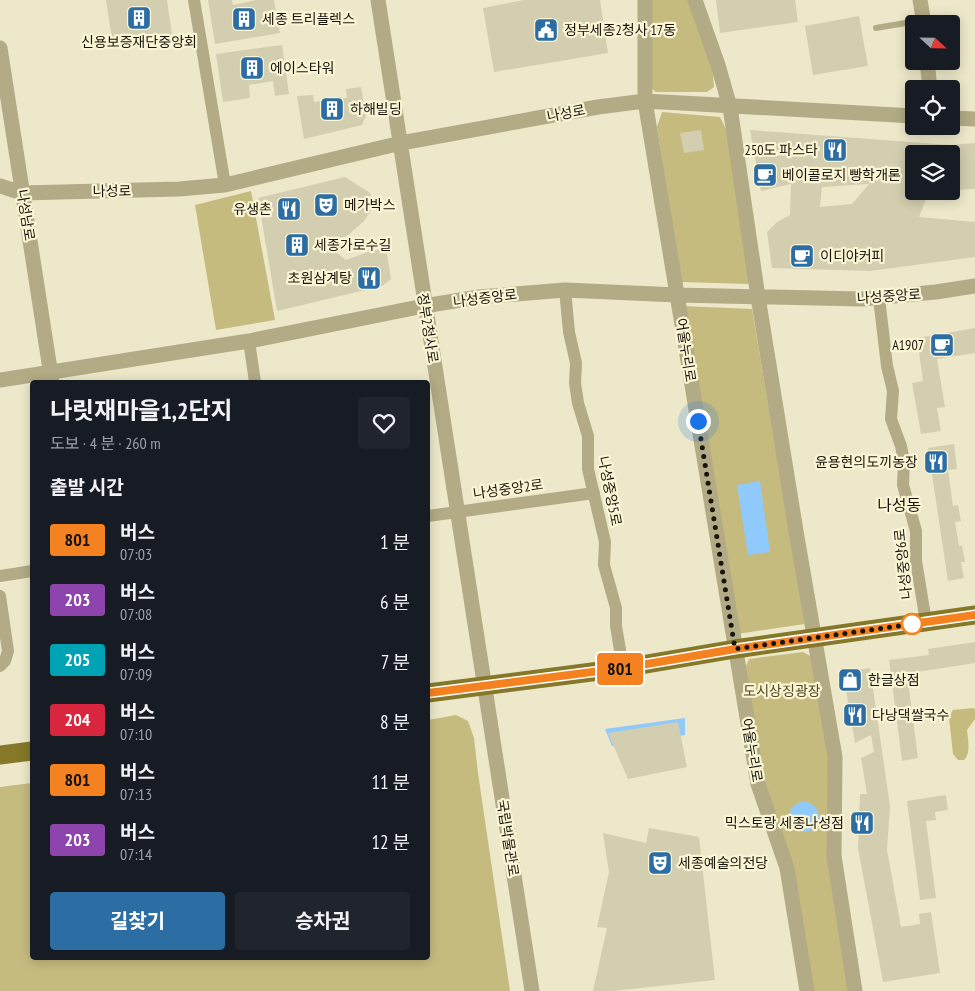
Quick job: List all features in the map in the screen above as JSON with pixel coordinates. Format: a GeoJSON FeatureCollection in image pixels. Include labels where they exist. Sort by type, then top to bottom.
{"type":"FeatureCollection","features":[{"type":"Feature","properties":{"kind":"main road"},"geometry":{"type":"LineString","coordinates":[[430,693],[623,668],[735,649],[975,614]]}},
{"type":"Feature","properties":{"kind":"main road"},"geometry":{"type":"LineString","coordinates":[[0,756],[30,751]]}},
{"type":"Feature","properties":{"kind":"street"},"geometry":{"type":"LineString","coordinates":[[194,0],[225,185]]}},
{"type":"Feature","properties":{"kind":"street","name":"정부2청사로"},"geometry":{"type":"LineString","coordinates":[[378,0],[484,685]]}},
{"type":"Feature","properties":{"kind":"street","name":"어울누리로"},"geometry":{"type":"LineString","coordinates":[[645,0],[644,101],[758,784],[787,868],[807,991]]}},
{"type":"Feature","properties":{"kind":"street"},"geometry":{"type":"LineString","coordinates":[[694,0],[718,66],[730,107],[795,528],[835,757],[834,856],[855,991]]}},
{"type":"Feature","properties":{"kind":"street"},"geometry":{"type":"LineString","coordinates":[[920,0],[923,15]]}},
{"type":"Feature","properties":{"kind":"street","name":"나성남로"},"geometry":{"type":"LineString","coordinates":[[0,48],[51,377]]}},
{"type":"Feature","properties":{"kind":"street","name":"나성로"},"geometry":{"type":"LineString","coordinates":[[0,186],[22,193],[179,189],[225,185],[401,143],[598,107],[644,101],[905,116]]}},
{"type":"Feature","properties":{"kind":"street"},"geometry":{"type":"LineString","coordinates":[[960,118],[975,119]]}},
{"type":"Feature","properties":{"kind":"street","name":"나성중앙로"},"geometry":{"type":"LineString","coordinates":[[0,380],[51,377],[479,297],[564,290],[677,295],[879,298],[975,286]]}},
{"type":"Feature","properties":{"kind":"street","name":"나성중앙5로"},"geometry":{"type":"LineString","coordinates":[[564,290],[569,332],[576,364],[575,383],[578,403],[588,436],[588,469],[605,542],[604,565],[616,608],[616,626],[623,668]]}},
{"type":"Feature","properties":{"kind":"street","name":"나성중앙6로"},"geometry":{"type":"LineString","coordinates":[[879,298],[887,366],[893,390],[891,419],[901,446],[904,462],[903,485],[916,531],[916,561],[926,622]]}},
{"type":"Feature","properties":{"kind":"street"},"geometry":{"type":"LineString","coordinates":[[249,341],[255,380]]}},
{"type":"Feature","properties":{"kind":"street","name":"나성중앙2로"},"geometry":{"type":"LineString","coordinates":[[430,516],[594,493]]}},
{"type":"Feature","properties":{"kind":"street"},"geometry":{"type":"LineString","coordinates":[[0,576],[30,571]]}},
{"type":"Feature","properties":{"kind":"street"},"geometry":{"type":"LineString","coordinates":[[0,596],[8,651],[5,661],[0,666]]}},
{"type":"Feature","properties":{"kind":"street","name":"국립박물관로"},"geometry":{"type":"LineString","coordinates":[[484,685],[532,991]]}},
{"type":"Feature","properties":{"kind":"lane"},"geometry":{"type":"LineString","coordinates":[[876,28],[905,24]]}},
{"type":"Feature","properties":{"kind":"green space"},"geometry":{"type":"Polygon","coordinates":[[[651,0],[690,0],[712,64],[714,87],[707,92],[656,92],[651,88],[651,0]]]}},
{"type":"Feature","properties":{"kind":"green space"},"geometry":{"type":"Polygon","coordinates":[[[662,112],[720,117],[731,139],[749,284],[681,282],[657,127],[662,112]]]}},
{"type":"Feature","properties":{"kind":"green space"},"geometry":{"type":"Polygon","coordinates":[[[251,191],[275,320],[216,330],[195,205],[251,191]]]}},
{"type":"Feature","properties":{"kind":"green space"},"geometry":{"type":"Polygon","coordinates":[[[683,306],[752,309],[805,624],[737,634],[683,306]]]}},
{"type":"Feature","properties":{"kind":"green space","name":"도시상징광장"},"geometry":{"type":"Polygon","coordinates":[[[803,652],[812,657],[830,766],[852,991],[810,991],[763,787],[746,666],[749,659],[803,652]]]}},
{"type":"Feature","properties":{"kind":"green space"},"geometry":{"type":"Polygon","coordinates":[[[975,709],[975,719],[967,730],[968,754],[964,760],[958,760],[953,754],[949,717],[953,710],[975,709]]]}},
{"type":"Feature","properties":{"kind":"green space"},"geometry":{"type":"Polygon","coordinates":[[[456,715],[468,721],[474,738],[510,991],[0,991],[0,787],[30,783],[30,960],[430,960],[430,720],[456,715]]]}},
{"type":"Feature","properties":{"kind":"water"},"geometry":{"type":"Polygon","coordinates":[[[760,481],[770,552],[748,555],[737,485],[760,481]]]}},
{"type":"Feature","properties":{"kind":"water"},"geometry":{"type":"Polygon","coordinates":[[[685,718],[685,735],[612,746],[605,729],[685,718]]]}},
{"type":"Feature","properties":{"kind":"water"},"geometry":{"type":"Polygon","coordinates":[[[804,802],[815,806],[819,817],[815,828],[804,832],[793,828],[789,817],[793,806],[804,802]]]}},
{"type":"Feature","properties":{"kind":"building","name":"신용보증재단중앙회"},"geometry":{"type":"Polygon","coordinates":[[[106,0],[167,0],[172,35],[113,45],[106,0]]]}},
{"type":"Feature","properties":{"kind":"building","name":"세종 트리플렉스"},"geometry":{"type":"Polygon","coordinates":[[[208,0],[232,0],[233,5],[256,0],[274,0],[280,33],[215,44],[208,0]]]}},
{"type":"Feature","properties":{"kind":"building","name":"정부세종2청사 17동"},"geometry":{"type":"Polygon","coordinates":[[[524,0],[600,0],[608,53],[494,72],[483,8],[524,0]]]}},
{"type":"Feature","properties":{"kind":"building"},"geometry":{"type":"Polygon","coordinates":[[[716,0],[795,0],[798,22],[720,33],[716,0]]]}},
{"type":"Feature","properties":{"kind":"building"},"geometry":{"type":"Polygon","coordinates":[[[859,16],[868,66],[813,75],[805,26],[859,16]]]}},
{"type":"Feature","properties":{"kind":"building","name":"에이스타워"},"geometry":{"type":"Polygon","coordinates":[[[282,45],[289,94],[275,96],[273,81],[249,85],[250,98],[223,102],[216,54],[282,45]]]}},
{"type":"Feature","properties":{"kind":"building","name":"하해빌딩"},"geometry":{"type":"Polygon","coordinates":[[[361,87],[366,116],[362,125],[304,139],[297,96],[313,95],[314,102],[347,98],[346,89],[361,87]]]}},
{"type":"Feature","properties":{"kind":"building"},"geometry":{"type":"Polygon","coordinates":[[[701,130],[704,150],[684,153],[680,133],[701,130]]]}},
{"type":"Feature","properties":{"kind":"building"},"geometry":{"type":"Polygon","coordinates":[[[750,130],[951,145],[905,145],[905,200],[926,200],[919,217],[975,222],[975,257],[870,271],[772,268],[767,232],[777,222],[790,215],[791,184],[761,191],[750,130]],[[869,184],[822,187],[820,207],[852,204],[869,184]]]}},
{"type":"Feature","properties":{"kind":"building"},"geometry":{"type":"Polygon","coordinates":[[[975,143],[975,189],[960,190],[960,145],[951,145],[975,143]]]}},
{"type":"Feature","properties":{"kind":"building","name":"세종가로수길"},"geometry":{"type":"Polygon","coordinates":[[[345,177],[370,193],[373,208],[364,221],[347,236],[323,242],[346,260],[386,248],[391,279],[382,286],[277,311],[258,198],[345,177]]]}},
{"type":"Feature","properties":{"kind":"building"},"geometry":{"type":"Polygon","coordinates":[[[975,328],[975,353],[937,359],[945,407],[937,408],[941,431],[921,434],[912,383],[923,381],[917,338],[975,328]]]}},
{"type":"Feature","properties":{"kind":"building"},"geometry":{"type":"Polygon","coordinates":[[[954,444],[957,469],[948,470],[953,506],[958,505],[961,521],[955,522],[959,546],[962,546],[965,562],[961,562],[964,578],[948,581],[928,448],[954,444]]]}},
{"type":"Feature","properties":{"kind":"building"},"geometry":{"type":"Polygon","coordinates":[[[975,642],[975,663],[917,672],[918,680],[908,681],[918,758],[902,761],[889,660],[929,655],[928,649],[975,642]]]}},
{"type":"Feature","properties":{"kind":"building"},"geometry":{"type":"Polygon","coordinates":[[[870,668],[890,806],[887,850],[901,927],[920,924],[919,914],[931,912],[940,973],[883,982],[858,848],[860,794],[867,794],[861,758],[874,752],[871,735],[855,743],[843,672],[870,668]]]}},
{"type":"Feature","properties":{"kind":"building"},"geometry":{"type":"Polygon","coordinates":[[[678,722],[687,767],[628,779],[608,733],[678,722]]]}},
{"type":"Feature","properties":{"kind":"building"},"geometry":{"type":"Polygon","coordinates":[[[946,795],[948,810],[935,812],[936,820],[926,821],[936,898],[920,900],[907,801],[946,795]]]}},
{"type":"Feature","properties":{"kind":"building"},"geometry":{"type":"Polygon","coordinates":[[[649,828],[699,837],[715,980],[613,991],[593,991],[607,928],[597,927],[609,872],[603,833],[646,843],[649,828]]]}},
{"type":"Feature","properties":{"kind":"bus line","name":"801"},"geometry":{"type":"LineString","coordinates":[[430,693],[623,668],[735,649],[975,615]]}},
{"type":"Feature","properties":{"kind":"place","name":"신용보증재단중앙회"},"geometry":{"type":"Point","coordinates":[139,18]}},
{"type":"Feature","properties":{"kind":"place","name":"세종 트리플렉스"},"geometry":{"type":"Point","coordinates":[244,19]}},
{"type":"Feature","properties":{"kind":"place","name":"정부세종2청사 17동"},"geometry":{"type":"Point","coordinates":[546,30]}},
{"type":"Feature","properties":{"kind":"place","name":"에이스타워"},"geometry":{"type":"Point","coordinates":[252,68]}},
{"type":"Feature","properties":{"kind":"place","name":"하해빌딩"},"geometry":{"type":"Point","coordinates":[332,109]}},
{"type":"Feature","properties":{"kind":"place","name":"250도 파스타"},"geometry":{"type":"Point","coordinates":[835,150]}},
{"type":"Feature","properties":{"kind":"place","name":"베이콜로지 빵학개론"},"geometry":{"type":"Point","coordinates":[765,175]}},
{"type":"Feature","properties":{"kind":"place","name":"메가박스"},"geometry":{"type":"Point","coordinates":[326,205]}},
{"type":"Feature","properties":{"kind":"place","name":"유생촌"},"geometry":{"type":"Point","coordinates":[289,209]}},
{"type":"Feature","properties":{"kind":"place","name":"세종가로수길"},"geometry":{"type":"Point","coordinates":[297,245]}},
{"type":"Feature","properties":{"kind":"place","name":"이디야커피"},"geometry":{"type":"Point","coordinates":[802,256]}},
{"type":"Feature","properties":{"kind":"place","name":"초원삼계탕"},"geometry":{"type":"Point","coordinates":[369,278]}},
{"type":"Feature","properties":{"kind":"place","name":"A1907"},"geometry":{"type":"Point","coordinates":[942,345]}},
{"type":"Feature","properties":{"kind":"place","name":"윤용현의도끼농장"},"geometry":{"type":"Point","coordinates":[936,462]}},
{"type":"Feature","properties":{"kind":"place","name":"한글상점"},"geometry":{"type":"Point","coordinates":[850,680]}},
{"type":"Feature","properties":{"kind":"place","name":"다낭댁쌀국수"},"geometry":{"type":"Point","coordinates":[855,715]}},
{"type":"Feature","properties":{"kind":"place","name":"믹스토랑 세종나성점"},"geometry":{"type":"Point","coordinates":[862,823]}},
{"type":"Feature","properties":{"kind":"place","name":"세종예술의전당"},"geometry":{"type":"Point","coordinates":[660,863]}},
{"type":"Feature","properties":{"kind":"district","name":"나성동"},"geometry":{"type":"Point","coordinates":[899,505]}},
{"type":"Feature","properties":{"kind":"route"},"geometry":{"type":"LineString","coordinates":[[698,421],[735,649],[912,624]]}}]}
